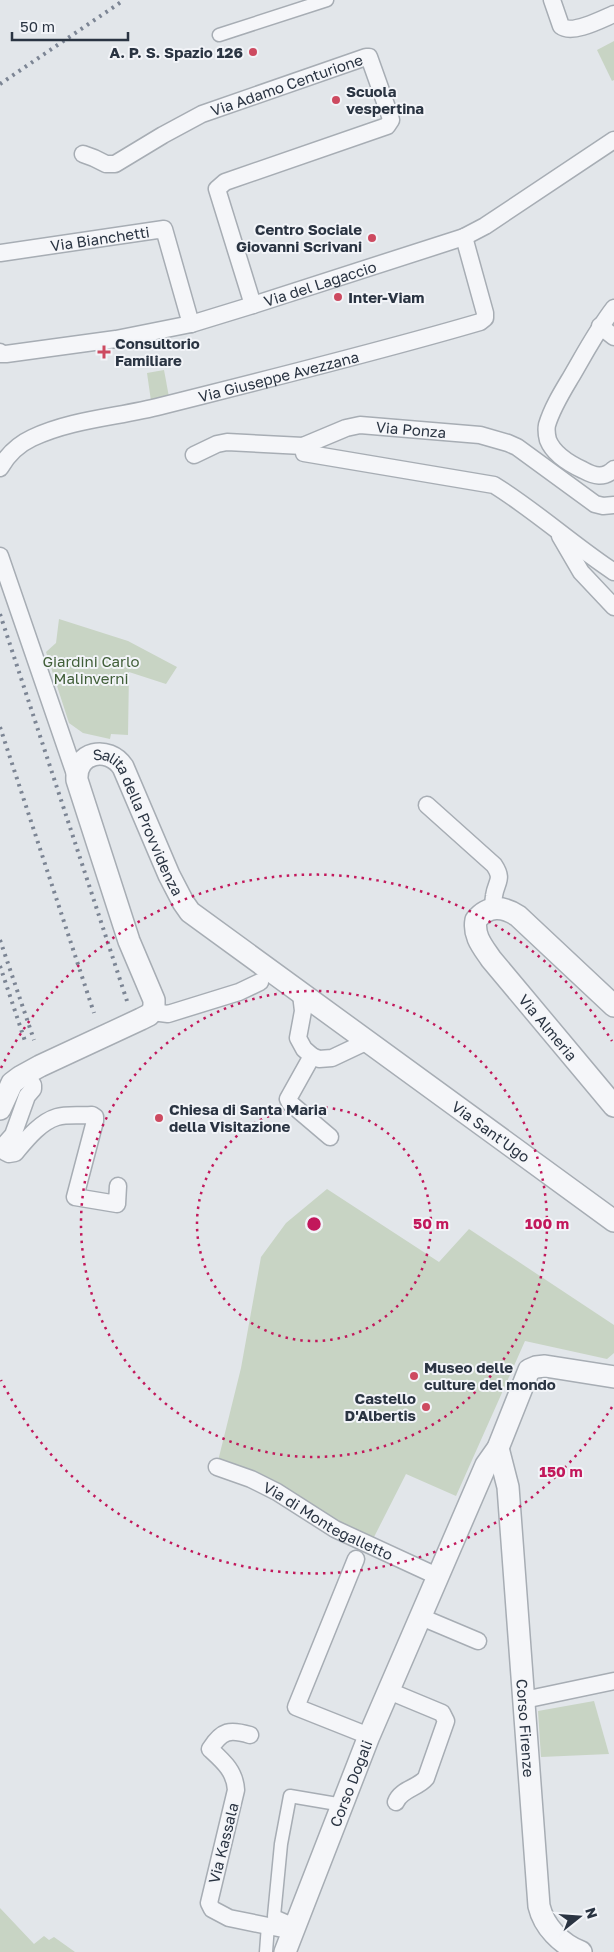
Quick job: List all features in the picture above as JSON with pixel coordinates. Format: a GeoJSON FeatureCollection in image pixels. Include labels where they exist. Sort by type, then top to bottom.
{"type":"FeatureCollection","features":[{"type":"Feature","properties":{"kind":"street"},"geometry":{"type":"LineString","coordinates":[[220,35],[328,0]]}},
{"type":"Feature","properties":{"kind":"street"},"geometry":{"type":"LineString","coordinates":[[552,0],[561,26],[568,30],[576,29],[614,14]]}},
{"type":"Feature","properties":{"kind":"street","name":"Via Adamo Centurione"},"geometry":{"type":"LineString","coordinates":[[83,154],[106,164],[115,164],[202,114],[366,57],[369,58],[390,116],[391,120],[387,126],[225,182],[217,189],[254,306]]}},
{"type":"Feature","properties":{"kind":"street","name":"Via del Lagaccio"},"geometry":{"type":"LineString","coordinates":[[0,352],[1,354],[6,354],[116,338],[191,324],[254,306],[464,237],[485,226],[614,140]]}},
{"type":"Feature","properties":{"kind":"street","name":"Via Bianchetti"},"geometry":{"type":"LineString","coordinates":[[0,253],[164,229],[191,324]]}},
{"type":"Feature","properties":{"kind":"street","name":"Via Giuseppe Avezzana"},"geometry":{"type":"LineString","coordinates":[[0,468],[16,448],[32,438],[54,430],[82,422],[148,410],[480,322],[485,318],[485,312],[464,237]]}},
{"type":"Feature","properties":{"kind":"street"},"geometry":{"type":"LineString","coordinates":[[614,308],[600,326],[559,397],[547,424],[548,441],[561,457],[578,468],[597,476],[607,474],[614,469]]}},
{"type":"Feature","properties":{"kind":"street"},"geometry":{"type":"LineString","coordinates":[[600,326],[614,337]]}},
{"type":"Feature","properties":{"kind":"street","name":"Via Ponza"},"geometry":{"type":"LineString","coordinates":[[194,456],[217,444],[227,442],[303,446],[346,428],[360,425],[480,435],[517,448],[595,504],[603,506],[614,505]]}},
{"type":"Feature","properties":{"kind":"street"},"geometry":{"type":"LineString","coordinates":[[303,446],[304,452],[494,485],[614,572]]}},
{"type":"Feature","properties":{"kind":"street"},"geometry":{"type":"LineString","coordinates":[[559,533],[581,572],[614,607]]}},
{"type":"Feature","properties":{"kind":"street"},"geometry":{"type":"LineString","coordinates":[[0,556],[77,780]]}},
{"type":"Feature","properties":{"kind":"street","name":"Salita della Provvidenza"},"geometry":{"type":"LineString","coordinates":[[152,1012],[154,1000],[129,941],[77,780],[78,769],[85,759],[104,754],[113,756],[119,761],[130,780],[169,875],[190,912],[302,994]]}},
{"type":"Feature","properties":{"kind":"street"},"geometry":{"type":"LineString","coordinates":[[427,805],[494,865],[499,873],[499,880],[494,895],[494,908],[502,908],[518,916],[614,1006]]}},
{"type":"Feature","properties":{"kind":"street","name":"Via Almeria"},"geometry":{"type":"LineString","coordinates":[[494,908],[483,913],[476,920],[475,931],[483,948],[614,1106]]}},
{"type":"Feature","properties":{"kind":"street"},"geometry":{"type":"LineString","coordinates":[[0,1109],[12,1083],[26,1074],[152,1012],[168,1014],[239,992],[260,982]]}},
{"type":"Feature","properties":{"kind":"street"},"geometry":{"type":"LineString","coordinates":[[302,994],[304,1011],[298,1038],[304,1049],[312,1056],[319,1059],[332,1058],[368,1041]]}},
{"type":"Feature","properties":{"kind":"street","name":"Via Sant'Ugo"},"geometry":{"type":"LineString","coordinates":[[302,994],[614,1221]]}},
{"type":"Feature","properties":{"kind":"street"},"geometry":{"type":"LineString","coordinates":[[312,1056],[288,1099],[290,1103],[330,1138]]}},
{"type":"Feature","properties":{"kind":"street"},"geometry":{"type":"LineString","coordinates":[[26,1074],[33,1085],[33,1089],[27,1096],[13,1135],[3,1146],[3,1149],[7,1153],[15,1153],[37,1130],[59,1116],[92,1115],[94,1117],[75,1197],[117,1204],[118,1186]]}},
{"type":"Feature","properties":{"kind":"street","name":"Corso Dogali"},"geometry":{"type":"LineString","coordinates":[[285,1952],[369,1736],[486,1465],[498,1448],[520,1390],[531,1368],[545,1366],[614,1377]]}},
{"type":"Feature","properties":{"kind":"street","name":"Corso Firenze"},"geometry":{"type":"LineString","coordinates":[[498,1448],[508,1487],[539,1906],[541,1914],[552,1930],[566,1944],[581,1952]]}},
{"type":"Feature","properties":{"kind":"street","name":"Via di Montegalletto"},"geometry":{"type":"LineString","coordinates":[[217,1467],[251,1479],[277,1492],[335,1529],[439,1577]]}},
{"type":"Feature","properties":{"kind":"street"},"geometry":{"type":"LineString","coordinates":[[356,1559],[296,1707],[369,1736]]}},
{"type":"Feature","properties":{"kind":"street"},"geometry":{"type":"LineString","coordinates":[[421,1617],[478,1641]]}},
{"type":"Feature","properties":{"kind":"street"},"geometry":{"type":"LineString","coordinates":[[524,1700],[614,1681]]}},
{"type":"Feature","properties":{"kind":"street"},"geometry":{"type":"LineString","coordinates":[[389,1691],[442,1713],[446,1721],[424,1782],[402,1794],[396,1802]]}},
{"type":"Feature","properties":{"kind":"street","name":"Via Kassala"},"geometry":{"type":"LineString","coordinates":[[250,1735],[235,1730],[230,1731],[214,1742],[210,1749],[232,1772],[236,1790],[209,1903],[212,1909],[229,1918],[294,1928]]}},
{"type":"Feature","properties":{"kind":"street"},"geometry":{"type":"LineString","coordinates":[[294,1928],[274,1916],[281,1844],[290,1796],[343,1805]]}},
{"type":"Feature","properties":{"kind":"street"},"geometry":{"type":"LineString","coordinates":[[266,1952],[268,1925]]}},
{"type":"Feature","properties":{"kind":"green space"},"geometry":{"type":"Polygon","coordinates":[[[614,41],[614,80],[612,81],[597,50],[614,41]]]}},
{"type":"Feature","properties":{"kind":"green space"},"geometry":{"type":"Polygon","coordinates":[[[164,370],[169,397],[151,401],[147,373],[164,370]]]}},
{"type":"Feature","properties":{"kind":"green space","name":"Giardini Carlo Malinverni"},"geometry":{"type":"Polygon","coordinates":[[[59,619],[128,641],[177,667],[166,684],[129,672],[128,735],[111,734],[110,739],[83,733],[69,723],[46,652],[56,643],[59,619]]]}},
{"type":"Feature","properties":{"kind":"green space"},"geometry":{"type":"Polygon","coordinates":[[[327,1189],[439,1262],[469,1229],[614,1325],[614,1353],[607,1359],[525,1341],[456,1496],[406,1474],[372,1541],[285,1490],[218,1461],[241,1368],[261,1257],[286,1223],[327,1189]]]}},
{"type":"Feature","properties":{"kind":"green space"},"geometry":{"type":"Polygon","coordinates":[[[594,1701],[609,1754],[541,1757],[538,1711],[594,1701]]]}},
{"type":"Feature","properties":{"kind":"green space"},"geometry":{"type":"Polygon","coordinates":[[[0,1908],[34,1944],[44,1936],[49,1940],[54,1937],[75,1952],[0,1952],[0,1908]]]}},
{"type":"Feature","properties":{"kind":"railway"},"geometry":{"type":"LineString","coordinates":[[0,84],[124,0]]}},
{"type":"Feature","properties":{"kind":"railway"},"geometry":{"type":"LineString","coordinates":[[0,614],[127,1001]]}},
{"type":"Feature","properties":{"kind":"railway"},"geometry":{"type":"LineString","coordinates":[[0,727],[94,1013]]}},
{"type":"Feature","properties":{"kind":"railway"},"geometry":{"type":"LineString","coordinates":[[0,940],[34,1040]]}},
{"type":"Feature","properties":{"kind":"railway"},"geometry":{"type":"LineString","coordinates":[[0,966],[26,1044]]}},
{"type":"Feature","properties":{"kind":"place","name":"A. P. S. Spazio 126"},"geometry":{"type":"Point","coordinates":[253,52]}},
{"type":"Feature","properties":{"kind":"place","name":"Scuola vespertina"},"geometry":{"type":"Point","coordinates":[336,100]}},
{"type":"Feature","properties":{"kind":"place","name":"Centro Sociale Giovanni Scrivani"},"geometry":{"type":"Point","coordinates":[372,238]}},
{"type":"Feature","properties":{"kind":"place","name":"Inter-Viam"},"geometry":{"type":"Point","coordinates":[338,297]}},
{"type":"Feature","properties":{"kind":"place","name":"Consultorio Familiare"},"geometry":{"type":"Point","coordinates":[104,352]}},
{"type":"Feature","properties":{"kind":"place","name":"Chiesa di Santa Maria della Visitazione"},"geometry":{"type":"Point","coordinates":[159,1118]}},
{"type":"Feature","properties":{"kind":"place","name":"Museo delle culture del mondo"},"geometry":{"type":"Point","coordinates":[414,1376]}},
{"type":"Feature","properties":{"kind":"place","name":"Castello D'Albertis"},"geometry":{"type":"Point","coordinates":[426,1407]}}]}
